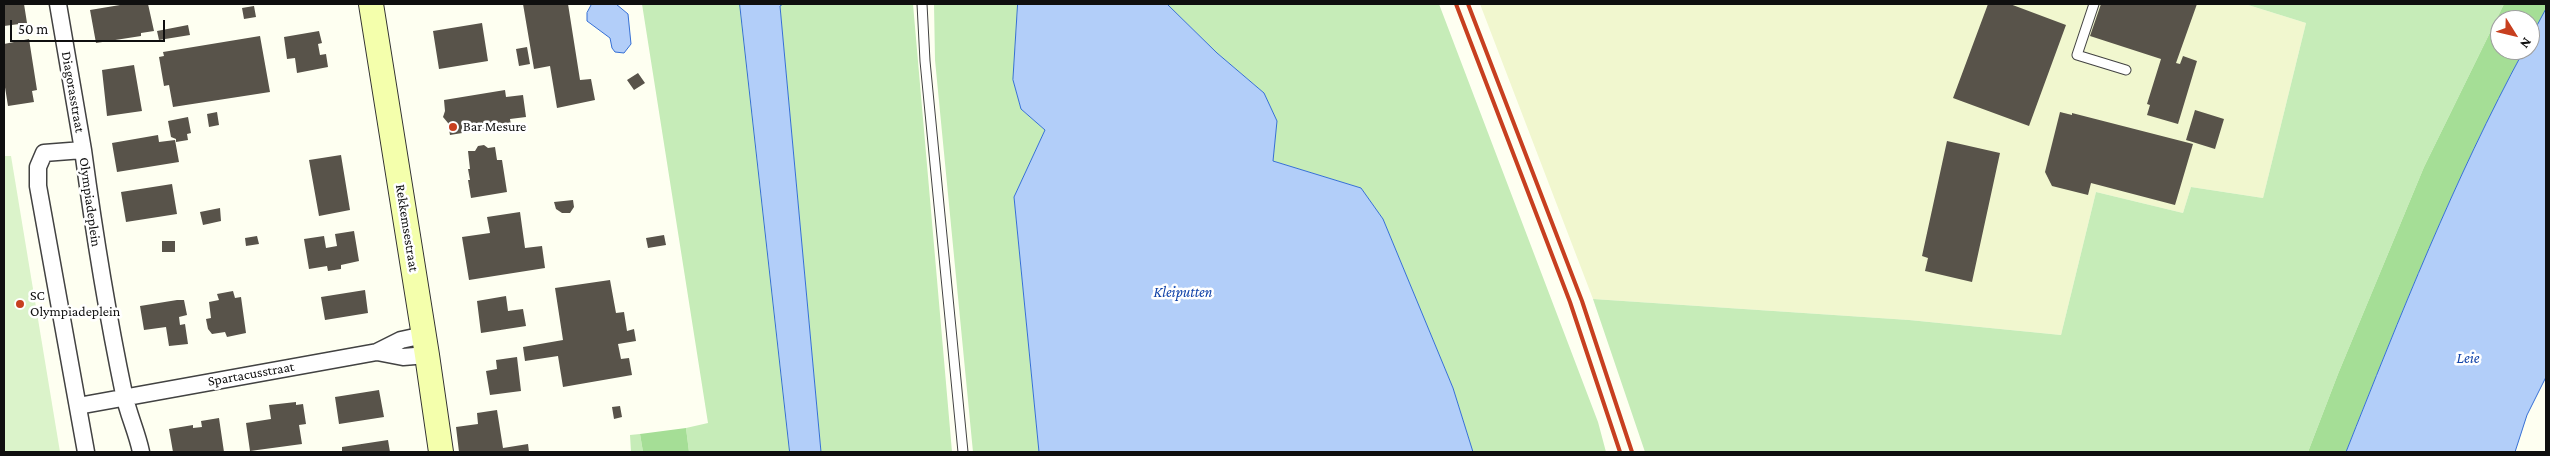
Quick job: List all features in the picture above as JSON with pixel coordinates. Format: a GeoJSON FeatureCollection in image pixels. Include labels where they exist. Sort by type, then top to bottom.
{"type":"FeatureCollection","features":[{"type":"Feature","properties":{"kind":"street","name":"Diagorasstraat"},"geometry":{"type":"LineString","coordinates":[[58,4],[83,150]]}},
{"type":"Feature","properties":{"kind":"street","name":"Rekkemsestraat"},"geometry":{"type":"LineString","coordinates":[[371,4],[426,345],[440,452]]}},
{"type":"Feature","properties":{"kind":"street","name":"Olympiadeplein"},"geometry":{"type":"LineString","coordinates":[[86,452],[38,186],[38,167],[44,153],[83,150],[95,238],[124,397],[137,432],[141,452]]}},
{"type":"Feature","properties":{"kind":"street","name":"Spartacusstraat"},"geometry":{"type":"LineString","coordinates":[[124,397],[377,352],[403,357],[426,345]]}},
{"type":"Feature","properties":{"kind":"street"},"geometry":{"type":"LineString","coordinates":[[78,406],[124,397]]}},
{"type":"Feature","properties":{"kind":"lane"},"geometry":{"type":"LineString","coordinates":[[922,4],[925,61],[962,452]]}},
{"type":"Feature","properties":{"kind":"lane"},"geometry":{"type":"LineString","coordinates":[[2094,4],[2077,55],[2126,70]]}},
{"type":"Feature","properties":{"kind":"green space"},"geometry":{"type":"Polygon","coordinates":[[[642,4],[740,4],[790,452],[689,452],[686,428],[708,423],[642,4]]]}},
{"type":"Feature","properties":{"kind":"green space"},"geometry":{"type":"Polygon","coordinates":[[[783,4],[913,4],[952,452],[821,452],[780,6],[783,4]]]}},
{"type":"Feature","properties":{"kind":"green space"},"geometry":{"type":"Polygon","coordinates":[[[934,4],[1018,4],[1013,80],[1021,109],[1045,130],[1014,197],[1039,452],[973,452],[935,60],[934,4]]]}},
{"type":"Feature","properties":{"kind":"green space"},"geometry":{"type":"Polygon","coordinates":[[[1167,4],[1439,4],[1598,422],[1606,452],[1473,452],[1453,388],[1383,219],[1361,188],[1273,161],[1277,121],[1264,93],[1217,53],[1167,4]]]}},
{"type":"Feature","properties":{"kind":"green space"},"geometry":{"type":"Polygon","coordinates":[[[1480,4],[2245,4],[2306,23],[2263,198],[2191,187],[2183,213],[2096,192],[2061,335],[1909,320],[1593,299],[1480,4]]]}},
{"type":"Feature","properties":{"kind":"green space"},"geometry":{"type":"Polygon","coordinates":[[[2245,4],[2504,4],[2501,10],[2490,10],[2490,33],[2424,167],[2338,374],[2308,452],[1645,452],[1593,299],[1909,320],[2061,335],[2096,192],[2183,213],[2191,187],[2263,198],[2306,23],[2245,4]]]}},
{"type":"Feature","properties":{"kind":"green space"},"geometry":{"type":"Polygon","coordinates":[[[2504,4],[2546,4],[2546,9],[2540,20],[2540,10],[2501,10],[2504,4]]]}},
{"type":"Feature","properties":{"kind":"green space"},"geometry":{"type":"Polygon","coordinates":[[[2490,33],[2490,60],[2519,60],[2451,198],[2346,452],[2308,452],[2338,374],[2424,167],[2490,33]]]}},
{"type":"Feature","properties":{"kind":"green space","name":"SC Olympiadeplein"},"geometry":{"type":"Polygon","coordinates":[[[4,156],[11,156],[60,452],[4,452],[4,156]]]}},
{"type":"Feature","properties":{"kind":"green space"},"geometry":{"type":"Polygon","coordinates":[[[686,428],[689,452],[643,452],[640,434],[686,428]]]}},
{"type":"Feature","properties":{"kind":"green space"},"geometry":{"type":"Polygon","coordinates":[[[640,434],[643,452],[631,452],[630,435],[640,434]]]}},
{"type":"Feature","properties":{"kind":"water"},"geometry":{"type":"Polygon","coordinates":[[[592,4],[616,4],[628,14],[631,44],[624,53],[615,52],[610,38],[587,21],[587,13],[592,4]]]}},
{"type":"Feature","properties":{"kind":"water"},"geometry":{"type":"Polygon","coordinates":[[[740,4],[783,4],[780,6],[821,452],[790,452],[740,4]]]}},
{"type":"Feature","properties":{"kind":"water","name":"Kleiputten"},"geometry":{"type":"Polygon","coordinates":[[[1018,4],[1167,4],[1217,53],[1264,93],[1277,121],[1273,161],[1361,188],[1383,219],[1453,388],[1473,452],[1039,452],[1014,197],[1045,130],[1021,109],[1013,80],[1018,4]]]}},
{"type":"Feature","properties":{"kind":"water","name":"Leie"},"geometry":{"type":"Polygon","coordinates":[[[2546,9],[2546,377],[2527,415],[2515,452],[2346,452],[2429,248],[2498,99],[2519,60],[2540,60],[2540,20],[2546,9]]]}},
{"type":"Feature","properties":{"kind":"building"},"geometry":{"type":"Polygon","coordinates":[[[4,4],[24,4],[27,23],[4,26],[4,4]]]}},
{"type":"Feature","properties":{"kind":"building"},"geometry":{"type":"Polygon","coordinates":[[[126,4],[148,4],[154,31],[141,33],[141,36],[96,43],[90,10],[126,4]]]}},
{"type":"Feature","properties":{"kind":"building"},"geometry":{"type":"Polygon","coordinates":[[[523,4],[568,4],[580,80],[591,79],[595,100],[557,108],[550,66],[534,69],[523,4]]]}},
{"type":"Feature","properties":{"kind":"building"},"geometry":{"type":"Polygon","coordinates":[[[1988,4],[2010,4],[2066,25],[2029,126],[1953,98],[1988,4]]]}},
{"type":"Feature","properties":{"kind":"building"},"geometry":{"type":"Polygon","coordinates":[[[2101,4],[2197,4],[2176,63],[2180,64],[2183,56],[2197,61],[2178,124],[2147,115],[2150,105],[2147,104],[2161,59],[2090,36],[2101,4]]]}},
{"type":"Feature","properties":{"kind":"building"},"geometry":{"type":"Polygon","coordinates":[[[254,6],[256,17],[244,19],[242,8],[254,6]]]}},
{"type":"Feature","properties":{"kind":"building"},"geometry":{"type":"Polygon","coordinates":[[[482,23],[488,61],[439,69],[433,31],[482,23]]]}},
{"type":"Feature","properties":{"kind":"building"},"geometry":{"type":"Polygon","coordinates":[[[188,25],[190,35],[159,40],[157,31],[188,25]]]}},
{"type":"Feature","properties":{"kind":"building"},"geometry":{"type":"Polygon","coordinates":[[[319,31],[322,43],[318,44],[320,55],[326,54],[328,67],[297,73],[295,58],[287,59],[284,37],[319,31]]]}},
{"type":"Feature","properties":{"kind":"building"},"geometry":{"type":"Polygon","coordinates":[[[260,36],[270,92],[173,107],[169,85],[164,86],[159,57],[164,56],[163,52],[260,36]]]}},
{"type":"Feature","properties":{"kind":"building"},"geometry":{"type":"Polygon","coordinates":[[[29,39],[37,90],[32,91],[34,102],[8,106],[4,81],[4,44],[29,39]]]}},
{"type":"Feature","properties":{"kind":"building"},"geometry":{"type":"Polygon","coordinates":[[[527,47],[530,64],[519,66],[516,49],[527,47]]]}},
{"type":"Feature","properties":{"kind":"building"},"geometry":{"type":"Polygon","coordinates":[[[134,65],[142,111],[107,116],[102,70],[134,65]]]}},
{"type":"Feature","properties":{"kind":"building"},"geometry":{"type":"Polygon","coordinates":[[[638,73],[645,83],[634,90],[627,80],[638,73]]]}},
{"type":"Feature","properties":{"kind":"building"},"geometry":{"type":"Polygon","coordinates":[[[505,90],[506,97],[523,95],[526,117],[510,119],[511,125],[450,135],[448,123],[443,117],[445,111],[444,100],[505,90]]]}},
{"type":"Feature","properties":{"kind":"building"},"geometry":{"type":"Polygon","coordinates":[[[2195,110],[2224,119],[2215,149],[2186,140],[2195,110]]]}},
{"type":"Feature","properties":{"kind":"building"},"geometry":{"type":"Polygon","coordinates":[[[217,112],[219,125],[209,127],[207,114],[217,112]]]}},
{"type":"Feature","properties":{"kind":"building"},"geometry":{"type":"Polygon","coordinates":[[[2060,112],[2072,115],[2072,113],[2193,144],[2175,205],[2091,183],[2088,195],[2052,186],[2045,172],[2060,112]]]}},
{"type":"Feature","properties":{"kind":"building"},"geometry":{"type":"Polygon","coordinates":[[[188,117],[191,133],[187,134],[188,140],[176,142],[176,139],[171,137],[168,121],[188,117]]]}},
{"type":"Feature","properties":{"kind":"building"},"geometry":{"type":"Polygon","coordinates":[[[158,135],[159,142],[175,140],[179,162],[117,172],[112,143],[158,135]]]}},
{"type":"Feature","properties":{"kind":"building"},"geometry":{"type":"Polygon","coordinates":[[[1947,141],[2000,153],[1972,282],[1925,271],[1928,258],[1922,256],[1947,141]]]}},
{"type":"Feature","properties":{"kind":"building"},"geometry":{"type":"Polygon","coordinates":[[[484,145],[488,148],[495,147],[497,160],[502,160],[507,192],[471,198],[468,180],[470,180],[468,169],[470,169],[468,151],[475,151],[478,146],[484,145]]]}},
{"type":"Feature","properties":{"kind":"building"},"geometry":{"type":"Polygon","coordinates":[[[341,155],[350,210],[319,216],[309,160],[341,155]]]}},
{"type":"Feature","properties":{"kind":"building"},"geometry":{"type":"Polygon","coordinates":[[[172,184],[177,214],[126,222],[121,192],[172,184]]]}},
{"type":"Feature","properties":{"kind":"building"},"geometry":{"type":"Polygon","coordinates":[[[573,200],[574,207],[570,213],[562,213],[556,209],[554,202],[573,200]]]}},
{"type":"Feature","properties":{"kind":"building"},"geometry":{"type":"Polygon","coordinates":[[[220,208],[221,221],[203,225],[200,212],[220,208]]]}},
{"type":"Feature","properties":{"kind":"building"},"geometry":{"type":"Polygon","coordinates":[[[520,212],[525,248],[542,246],[545,268],[469,280],[462,237],[490,233],[487,217],[520,212]]]}},
{"type":"Feature","properties":{"kind":"building"},"geometry":{"type":"Polygon","coordinates":[[[354,231],[359,261],[341,265],[341,269],[328,271],[327,266],[309,269],[304,239],[324,236],[326,248],[337,246],[335,234],[354,231]]]}},
{"type":"Feature","properties":{"kind":"building"},"geometry":{"type":"Polygon","coordinates":[[[664,235],[666,245],[648,248],[646,238],[664,235]]]}},
{"type":"Feature","properties":{"kind":"building"},"geometry":{"type":"Polygon","coordinates":[[[257,236],[259,244],[246,246],[245,238],[257,236]]]}},
{"type":"Feature","properties":{"kind":"building"},"geometry":{"type":"Polygon","coordinates":[[[162,241],[175,241],[175,252],[162,252],[162,241]]]}},
{"type":"Feature","properties":{"kind":"building"},"geometry":{"type":"Polygon","coordinates":[[[610,280],[616,313],[624,312],[627,331],[634,329],[636,341],[618,344],[621,359],[629,358],[632,375],[563,387],[558,356],[525,361],[523,347],[563,340],[555,288],[610,280]]]}},
{"type":"Feature","properties":{"kind":"building"},"geometry":{"type":"Polygon","coordinates":[[[365,290],[368,313],[325,320],[321,297],[365,290]]]}},
{"type":"Feature","properties":{"kind":"building"},"geometry":{"type":"Polygon","coordinates":[[[233,291],[235,298],[241,297],[246,333],[227,337],[225,332],[212,334],[208,329],[206,319],[211,318],[209,302],[219,300],[217,294],[233,291]]]}},
{"type":"Feature","properties":{"kind":"building"},"geometry":{"type":"Polygon","coordinates":[[[506,296],[508,311],[523,309],[526,326],[481,333],[477,301],[506,296]]]}},
{"type":"Feature","properties":{"kind":"building"},"geometry":{"type":"Polygon","coordinates":[[[184,300],[187,315],[179,317],[180,325],[185,324],[188,344],[169,346],[166,327],[144,330],[140,306],[184,300]]]}},
{"type":"Feature","properties":{"kind":"building"},"geometry":{"type":"Polygon","coordinates":[[[517,357],[521,391],[490,395],[486,371],[497,369],[496,360],[517,357]]]}},
{"type":"Feature","properties":{"kind":"building"},"geometry":{"type":"Polygon","coordinates":[[[379,390],[384,417],[339,424],[335,397],[379,390]]]}},
{"type":"Feature","properties":{"kind":"building"},"geometry":{"type":"Polygon","coordinates":[[[296,402],[296,405],[303,404],[306,424],[299,425],[302,444],[250,451],[246,423],[271,419],[269,405],[296,402]]]}},
{"type":"Feature","properties":{"kind":"building"},"geometry":{"type":"Polygon","coordinates":[[[620,406],[622,417],[614,419],[612,407],[620,406]]]}},
{"type":"Feature","properties":{"kind":"building"},"geometry":{"type":"Polygon","coordinates":[[[497,410],[503,448],[528,444],[529,452],[459,452],[456,427],[478,424],[477,413],[497,410]]]}},
{"type":"Feature","properties":{"kind":"building"},"geometry":{"type":"Polygon","coordinates":[[[219,418],[224,452],[173,452],[169,429],[193,425],[193,428],[202,427],[201,421],[219,418]]]}},
{"type":"Feature","properties":{"kind":"building"},"geometry":{"type":"Polygon","coordinates":[[[388,440],[390,452],[342,452],[342,447],[388,440]]]}},
{"type":"Feature","properties":{"kind":"railway"},"geometry":{"type":"LineString","coordinates":[[1456,4],[1570,302],[1620,452]]}},
{"type":"Feature","properties":{"kind":"railway"},"geometry":{"type":"LineString","coordinates":[[1468,4],[1582,301],[1632,452]]}},
{"type":"Feature","properties":{"kind":"place","name":"Bar Mesure"},"geometry":{"type":"Point","coordinates":[453,127]}},
{"type":"Feature","properties":{"kind":"place","name":"SC Olympiadeplein"},"geometry":{"type":"Point","coordinates":[20,304]}}]}
